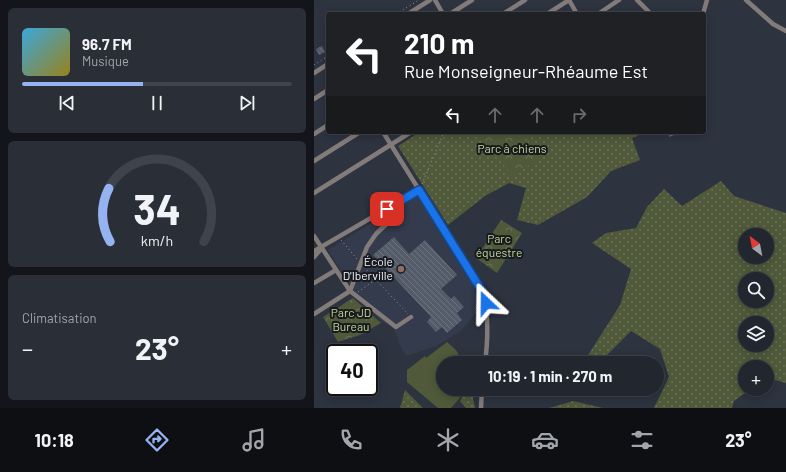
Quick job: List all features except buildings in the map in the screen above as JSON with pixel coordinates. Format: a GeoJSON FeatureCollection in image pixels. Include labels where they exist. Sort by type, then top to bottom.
{"type":"FeatureCollection","features":[{"type":"Feature","properties":{"kind":"street"},"geometry":{"type":"LineString","coordinates":[[411,12],[430,0]]}},
{"type":"Feature","properties":{"kind":"street"},"geometry":{"type":"LineString","coordinates":[[435,0],[442,12]]}},
{"type":"Feature","properties":{"kind":"street"},"geometry":{"type":"LineString","coordinates":[[453,12],[472,0]]}},
{"type":"Feature","properties":{"kind":"street"},"geometry":{"type":"LineString","coordinates":[[506,12],[525,0]]}},
{"type":"Feature","properties":{"kind":"street"},"geometry":{"type":"LineString","coordinates":[[550,12],[569,0],[577,12]]}},
{"type":"Feature","properties":{"kind":"street"},"geometry":{"type":"LineString","coordinates":[[601,12],[619,0]]}},
{"type":"Feature","properties":{"kind":"street"},"geometry":{"type":"LineString","coordinates":[[637,0],[649,12]]}},
{"type":"Feature","properties":{"kind":"street"},"geometry":{"type":"LineString","coordinates":[[704,12],[707,0]]}},
{"type":"Feature","properties":{"kind":"street"},"geometry":{"type":"LineString","coordinates":[[746,0],[773,24],[786,31]]}},
{"type":"Feature","properties":{"kind":"street"},"geometry":{"type":"LineString","coordinates":[[314,73],[326,65]]}},
{"type":"Feature","properties":{"kind":"street"},"geometry":{"type":"LineString","coordinates":[[314,99],[326,91]]}},
{"type":"Feature","properties":{"kind":"street"},"geometry":{"type":"LineString","coordinates":[[314,134],[326,126]]}},
{"type":"Feature","properties":{"kind":"street"},"geometry":{"type":"LineString","coordinates":[[314,161],[357,134]]}},
{"type":"Feature","properties":{"kind":"street"},"geometry":{"type":"LineString","coordinates":[[384,134],[482,291],[486,303],[485,356]]}},
{"type":"Feature","properties":{"kind":"street"},"geometry":{"type":"LineString","coordinates":[[314,193],[408,134]]}},
{"type":"Feature","properties":{"kind":"street"},"geometry":{"type":"LineString","coordinates":[[314,251],[322,248],[419,190]]}},
{"type":"Feature","properties":{"kind":"street"},"geometry":{"type":"LineString","coordinates":[[314,314],[352,293],[360,264],[367,247],[376,234],[399,212],[399,202]]}},
{"type":"Feature","properties":{"kind":"street"},"geometry":{"type":"LineString","coordinates":[[314,236],[352,293],[396,327],[411,317]]}},
{"type":"Feature","properties":{"kind":"street"},"geometry":{"type":"LineString","coordinates":[[314,257],[322,248]]}},
{"type":"Feature","properties":{"kind":"street"},"geometry":{"type":"LineString","coordinates":[[314,283],[336,270]]}},
{"type":"Feature","properties":{"kind":"street"},"geometry":{"type":"LineString","coordinates":[[481,408],[482,396]]}},
{"type":"Feature","properties":{"kind":"path"},"geometry":{"type":"LineString","coordinates":[[399,12],[419,0]]}},
{"type":"Feature","properties":{"kind":"path"},"geometry":{"type":"LineString","coordinates":[[314,65],[326,57]]}},
{"type":"Feature","properties":{"kind":"path"},"geometry":{"type":"LineString","coordinates":[[419,190],[443,134]]}},
{"type":"Feature","properties":{"kind":"path"},"geometry":{"type":"LineString","coordinates":[[339,238],[360,264],[411,317]]}},
{"type":"Feature","properties":{"kind":"path"},"geometry":{"type":"LineString","coordinates":[[352,293],[375,280]]}},
{"type":"Feature","properties":{"kind":"shaded area","name":"École D'Iberville"},"geometry":{"type":"Polygon","coordinates":[[[417,195],[474,288],[481,307],[461,331],[436,346],[407,356],[402,350],[394,329],[380,320],[354,291],[328,250],[417,195]]]}},
{"type":"Feature","properties":{"kind":"green space"},"geometry":{"type":"Polygon","coordinates":[[[417,134],[638,134],[638,136],[632,138],[640,160],[611,171],[587,197],[538,225],[517,220],[526,188],[509,183],[485,196],[448,225],[398,146],[417,134]]]}},
{"type":"Feature","properties":{"kind":"green space","name":"Parc à chiens"},"geometry":{"type":"Polygon","coordinates":[[[480,134],[523,134],[539,159],[513,176],[482,141],[480,134]]]}},
{"type":"Feature","properties":{"kind":"green space"},"geometry":{"type":"Polygon","coordinates":[[[721,181],[734,196],[786,213],[786,383],[774,380],[774,360],[738,360],[738,396],[741,396],[734,401],[732,408],[654,408],[660,396],[664,396],[664,387],[669,377],[664,361],[664,356],[662,356],[660,349],[631,331],[606,356],[587,356],[620,305],[631,269],[592,243],[606,233],[636,228],[647,207],[664,189],[682,206],[721,181]]]}},
{"type":"Feature","properties":{"kind":"green space","name":"Parc équestre"},"geometry":{"type":"Polygon","coordinates":[[[501,220],[522,233],[497,273],[476,258],[501,220]]]}},
{"type":"Feature","properties":{"kind":"green space","name":"Parc JD Bureau"},"geometry":{"type":"Polygon","coordinates":[[[353,298],[381,323],[360,335],[338,342],[323,317],[353,298]]]}},
{"type":"Feature","properties":{"kind":"green space"},"geometry":{"type":"Polygon","coordinates":[[[447,342],[456,350],[459,356],[436,356],[436,396],[460,396],[451,408],[438,408],[407,382],[407,370],[425,356],[426,358],[447,342]]]}},
{"type":"Feature","properties":{"kind":"green space"},"geometry":{"type":"Polygon","coordinates":[[[405,390],[423,408],[400,408],[405,390]]]}},
{"type":"Feature","properties":{"kind":"green space"},"geometry":{"type":"Polygon","coordinates":[[[462,396],[472,396],[475,408],[466,408],[460,401],[462,396]]]}},
{"type":"Feature","properties":{"kind":"green space"},"geometry":{"type":"Polygon","coordinates":[[[573,401],[603,408],[549,408],[573,401]]]}},
{"type":"Feature","properties":{"kind":"place","name":"École D'Iberville"},"geometry":{"type":"Point","coordinates":[401,269]}},
{"type":"Feature","properties":{"kind":"route"},"geometry":{"type":"LineString","coordinates":[[387,209],[419,190],[482,291],[486,303]]}}]}
